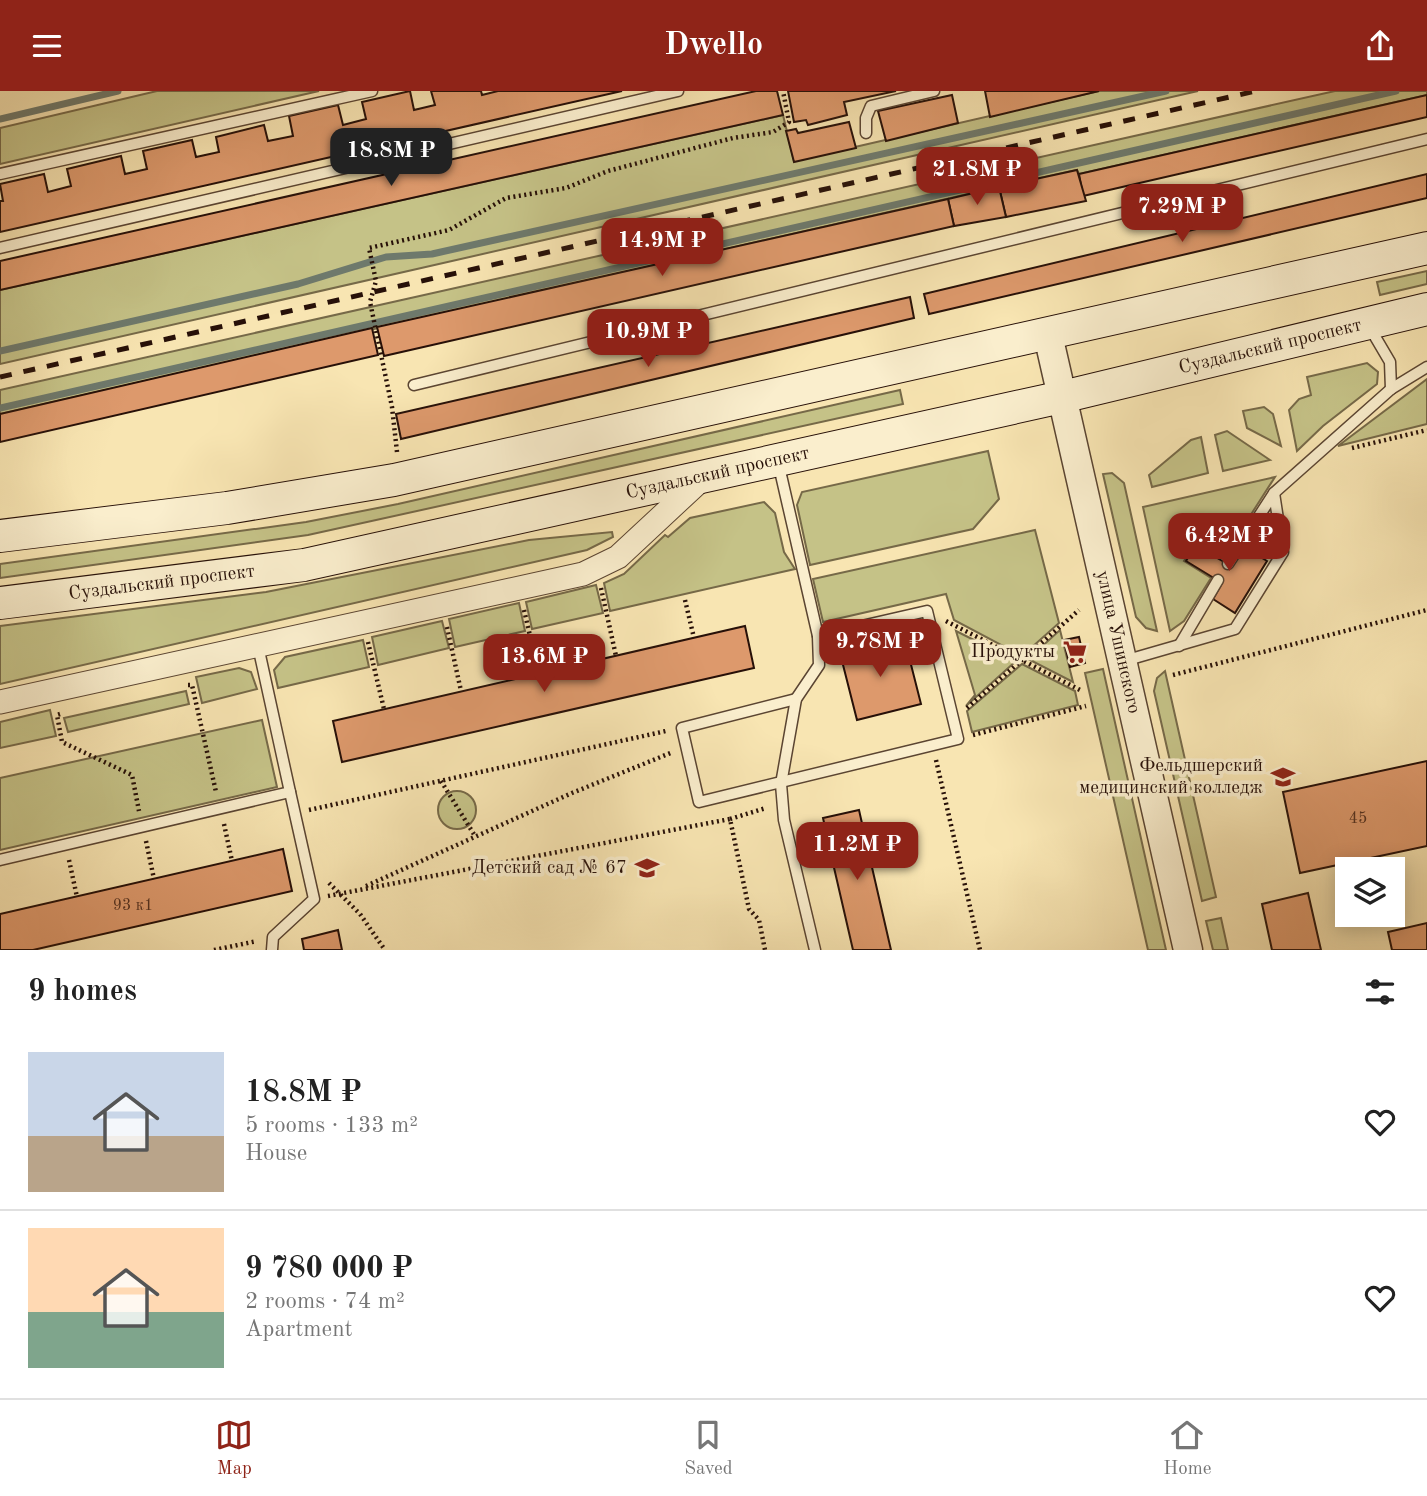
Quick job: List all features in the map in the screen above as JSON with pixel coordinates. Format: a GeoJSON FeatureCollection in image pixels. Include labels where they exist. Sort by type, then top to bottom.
{"type":"FeatureCollection","features":[{"type":"Feature","properties":{"kind":"main road"},"geometry":{"type":"LineString","coordinates":[[0,536],[240,506],[394,480],[1427,248]]}},
{"type":"Feature","properties":{"kind":"main road","name":"Суздальский проспект"},"geometry":{"type":"LineString","coordinates":[[0,603],[304,565],[1062,397],[1427,309]]}},
{"type":"Feature","properties":{"kind":"street","name":"улица Ушинского"},"geometry":{"type":"LineString","coordinates":[[1048,335],[1188,950]]}},
{"type":"Feature","properties":{"kind":"street"},"geometry":{"type":"LineString","coordinates":[[0,702],[583,574],[618,557],[705,476]]}},
{"type":"Feature","properties":{"kind":"lane"},"geometry":{"type":"LineString","coordinates":[[0,174],[373,91]]}},
{"type":"Feature","properties":{"kind":"lane"},"geometry":{"type":"LineString","coordinates":[[0,248],[678,91]]}},
{"type":"Feature","properties":{"kind":"lane"},"geometry":{"type":"LineString","coordinates":[[866,133],[866,118],[871,106],[934,91]]}},
{"type":"Feature","properties":{"kind":"lane"},"geometry":{"type":"LineString","coordinates":[[414,385],[1427,139]]}},
{"type":"Feature","properties":{"kind":"lane"},"geometry":{"type":"LineString","coordinates":[[1367,324],[1390,362],[1391,389]]}},
{"type":"Feature","properties":{"kind":"lane"},"geometry":{"type":"LineString","coordinates":[[1228,564],[1275,492],[1391,389],[1427,367]]}},
{"type":"Feature","properties":{"kind":"lane"},"geometry":{"type":"LineString","coordinates":[[778,460],[818,636],[820,665],[796,698],[781,784],[814,950]]}},
{"type":"Feature","properties":{"kind":"lane"},"geometry":{"type":"LineString","coordinates":[[1123,661],[1235,629],[1283,552],[1275,492]]}},
{"type":"Feature","properties":{"kind":"lane"},"geometry":{"type":"LineString","coordinates":[[1179,646],[1218,580]]}},
{"type":"Feature","properties":{"kind":"lane"},"geometry":{"type":"LineString","coordinates":[[796,698],[682,728],[699,802],[958,739],[926,611],[818,636]]}},
{"type":"Feature","properties":{"kind":"lane"},"geometry":{"type":"LineString","coordinates":[[258,646],[314,899],[273,937],[272,950]]}},
{"type":"Feature","properties":{"kind":"lane"},"geometry":{"type":"LineString","coordinates":[[0,860],[290,792]]}},
{"type":"Feature","properties":{"kind":"path"},"geometry":{"type":"LineString","coordinates":[[397,452],[370,302],[376,281],[369,248],[374,244],[394,244],[449,230],[506,198],[566,188],[608,171],[733,138],[773,132],[789,122],[783,91]]}},
{"type":"Feature","properties":{"kind":"path"},"geometry":{"type":"LineString","coordinates":[[600,584],[616,656]]}},
{"type":"Feature","properties":{"kind":"path"},"geometry":{"type":"LineString","coordinates":[[685,600],[694,638]]}},
{"type":"Feature","properties":{"kind":"path"},"geometry":{"type":"LineString","coordinates":[[523,602],[539,674]]}},
{"type":"Feature","properties":{"kind":"path"},"geometry":{"type":"LineString","coordinates":[[954,721],[1079,610]]}},
{"type":"Feature","properties":{"kind":"path"},"geometry":{"type":"LineString","coordinates":[[1173,675],[1427,610]]}},
{"type":"Feature","properties":{"kind":"path"},"geometry":{"type":"LineString","coordinates":[[926,611],[1082,691]]}},
{"type":"Feature","properties":{"kind":"path"},"geometry":{"type":"LineString","coordinates":[[446,620],[461,691]]}},
{"type":"Feature","properties":{"kind":"path"},"geometry":{"type":"LineString","coordinates":[[367,639],[384,709]]}},
{"type":"Feature","properties":{"kind":"path"},"geometry":{"type":"LineString","coordinates":[[178,688],[192,685],[232,861]]}},
{"type":"Feature","properties":{"kind":"path"},"geometry":{"type":"LineString","coordinates":[[958,739],[1086,706]]}},
{"type":"Feature","properties":{"kind":"path"},"geometry":{"type":"LineString","coordinates":[[70,712],[57,715],[62,742],[132,775],[154,879]]}},
{"type":"Feature","properties":{"kind":"path"},"geometry":{"type":"LineString","coordinates":[[295,813],[682,728]]}},
{"type":"Feature","properties":{"kind":"path"},"geometry":{"type":"LineString","coordinates":[[932,746],[980,950]]}},
{"type":"Feature","properties":{"kind":"path"},"geometry":{"type":"LineString","coordinates":[[358,890],[475,836],[687,747]]}},
{"type":"Feature","properties":{"kind":"path"},"geometry":{"type":"LineString","coordinates":[[441,781],[475,836]]}},
{"type":"Feature","properties":{"kind":"path"},"geometry":{"type":"LineString","coordinates":[[314,899],[730,819],[783,803]]}},
{"type":"Feature","properties":{"kind":"path"},"geometry":{"type":"LineString","coordinates":[[730,819],[749,909],[759,921],[765,950]]}},
{"type":"Feature","properties":{"kind":"path"},"geometry":{"type":"LineString","coordinates":[[66,845],[77,897]]}},
{"type":"Feature","properties":{"kind":"path"},"geometry":{"type":"LineString","coordinates":[[305,861],[340,893],[385,950]]}},
{"type":"Feature","properties":{"kind":"path"},"geometry":{"type":"LineString","coordinates":[[214,950],[273,937]]}},
{"type":"Feature","properties":{"kind":"shaded area"},"geometry":{"type":"Polygon","coordinates":[[[157,91],[319,91],[0,164],[0,128],[157,91]]]}},
{"type":"Feature","properties":{"kind":"shaded area"},"geometry":{"type":"Polygon","coordinates":[[[1099,91],[1198,91],[0,364],[0,290],[783,115],[794,161],[1099,91]]]}},
{"type":"Feature","properties":{"kind":"shaded area"},"geometry":{"type":"Polygon","coordinates":[[[1335,91],[1427,91],[1427,95],[1079,174],[1077,170],[999,187],[0,414],[0,390],[1335,91]]]}},
{"type":"Feature","properties":{"kind":"shaded area"},"geometry":{"type":"Polygon","coordinates":[[[1427,271],[1427,284],[1380,295],[1377,282],[1427,271]]]}},
{"type":"Feature","properties":{"kind":"shaded area"},"geometry":{"type":"Polygon","coordinates":[[[1367,363],[1378,372],[1377,384],[1323,426],[1297,451],[1289,410],[1299,399],[1311,395],[1307,377],[1367,363]]]}},
{"type":"Feature","properties":{"kind":"shaded area"},"geometry":{"type":"Polygon","coordinates":[[[1427,379],[1427,424],[1338,446],[1427,379]]]}},
{"type":"Feature","properties":{"kind":"shaded area"},"geometry":{"type":"Polygon","coordinates":[[[900,390],[903,404],[308,535],[0,578],[0,564],[306,522],[398,504],[900,390]]]}},
{"type":"Feature","properties":{"kind":"shaded area"},"geometry":{"type":"Polygon","coordinates":[[[1264,407],[1273,414],[1281,446],[1247,428],[1243,411],[1264,407]]]}},
{"type":"Feature","properties":{"kind":"shaded area"},"geometry":{"type":"Polygon","coordinates":[[[1227,431],[1270,460],[1223,471],[1215,435],[1227,431]]]}},
{"type":"Feature","properties":{"kind":"shaded area"},"geometry":{"type":"Polygon","coordinates":[[[1201,437],[1208,473],[1152,487],[1149,475],[1191,440],[1201,437]]]}},
{"type":"Feature","properties":{"kind":"shaded area"},"geometry":{"type":"Polygon","coordinates":[[[988,451],[999,499],[973,529],[810,565],[797,505],[802,492],[988,451]]]}},
{"type":"Feature","properties":{"kind":"shaded area"},"geometry":{"type":"Polygon","coordinates":[[[1112,473],[1124,483],[1157,631],[1146,628],[1136,617],[1103,474],[1112,473]]]}},
{"type":"Feature","properties":{"kind":"shaded area"},"geometry":{"type":"Polygon","coordinates":[[[1275,477],[1225,555],[1198,539],[1184,561],[1211,578],[1184,621],[1170,631],[1143,507],[1275,477]]]}},
{"type":"Feature","properties":{"kind":"shaded area"},"geometry":{"type":"Polygon","coordinates":[[[764,502],[775,513],[784,552],[795,569],[610,611],[604,583],[624,574],[665,535],[668,537],[690,518],[764,502]]]}},
{"type":"Feature","properties":{"kind":"shaded area"},"geometry":{"type":"Polygon","coordinates":[[[1035,530],[1059,623],[1022,656],[954,620],[946,594],[823,622],[813,579],[1035,530]]]}},
{"type":"Feature","properties":{"kind":"shaded area"},"geometry":{"type":"Polygon","coordinates":[[[612,532],[613,537],[587,550],[0,684],[0,626],[266,592],[529,540],[612,532]]]}},
{"type":"Feature","properties":{"kind":"shaded area"},"geometry":{"type":"Polygon","coordinates":[[[596,585],[603,613],[532,629],[526,602],[596,585]]]}},
{"type":"Feature","properties":{"kind":"shaded area"},"geometry":{"type":"Polygon","coordinates":[[[519,603],[525,631],[455,647],[449,619],[519,603]]]}},
{"type":"Feature","properties":{"kind":"shaded area"},"geometry":{"type":"Polygon","coordinates":[[[442,621],[449,648],[378,665],[372,637],[442,621]]]}},
{"type":"Feature","properties":{"kind":"shaded area"},"geometry":{"type":"Polygon","coordinates":[[[1060,630],[1073,682],[1028,659],[1060,630]]]}},
{"type":"Feature","properties":{"kind":"shaded area"},"geometry":{"type":"Polygon","coordinates":[[[956,631],[1016,661],[966,706],[975,695],[956,631]]]}},
{"type":"Feature","properties":{"kind":"shaded area"},"geometry":{"type":"Polygon","coordinates":[[[363,640],[369,667],[278,688],[274,670],[285,657],[363,640]]]}},
{"type":"Feature","properties":{"kind":"shaded area"},"geometry":{"type":"Polygon","coordinates":[[[1022,664],[1075,691],[1078,705],[972,732],[967,711],[1022,664]]]}},
{"type":"Feature","properties":{"kind":"shaded area"},"geometry":{"type":"Polygon","coordinates":[[[239,668],[251,672],[257,689],[202,703],[196,677],[239,668]]]}},
{"type":"Feature","properties":{"kind":"shaded area"},"geometry":{"type":"Polygon","coordinates":[[[1103,669],[1166,950],[1148,950],[1085,673],[1103,669]]]}},
{"type":"Feature","properties":{"kind":"shaded area"},"geometry":{"type":"Polygon","coordinates":[[[1165,671],[1216,897],[1202,901],[1154,691],[1157,678],[1165,671]]]}},
{"type":"Feature","properties":{"kind":"shaded area"},"geometry":{"type":"Polygon","coordinates":[[[186,691],[189,704],[68,732],[64,718],[186,691]]]}},
{"type":"Feature","properties":{"kind":"shaded area"},"geometry":{"type":"Polygon","coordinates":[[[50,710],[56,736],[0,748],[0,722],[50,710]]]}},
{"type":"Feature","properties":{"kind":"shaded area"},"geometry":{"type":"Polygon","coordinates":[[[262,720],[277,787],[0,850],[0,778],[262,720]]]}},
{"type":"Feature","properties":{"kind":"shaded area"},"geometry":{"type":"Polygon","coordinates":[[[457,791],[470,797],[476,810],[470,823],[457,829],[444,823],[438,810],[444,797],[457,791]]]}},
{"type":"Feature","properties":{"kind":"shaded area"},"geometry":{"type":"Polygon","coordinates":[[[1221,918],[1228,950],[1213,950],[1206,921],[1221,918]]]}},
{"type":"Feature","properties":{"kind":"building"},"geometry":{"type":"Polygon","coordinates":[[[410,91],[414,110],[435,105],[431,91],[481,91],[482,95],[498,91],[622,91],[0,232],[0,201],[3,201],[0,184],[44,174],[48,192],[71,186],[67,169],[121,156],[125,174],[147,169],[143,151],[192,140],[196,157],[219,152],[216,137],[264,125],[268,141],[293,136],[289,116],[338,105],[343,125],[366,119],[362,102],[410,91]]]}},
{"type":"Feature","properties":{"kind":"building"},"geometry":{"type":"Polygon","coordinates":[[[756,91],[777,91],[783,115],[0,290],[0,261],[756,91]]]}},
{"type":"Feature","properties":{"kind":"building"},"geometry":{"type":"Polygon","coordinates":[[[788,91],[896,91],[844,102],[847,115],[808,125],[806,120],[794,122],[788,91]]]}},
{"type":"Feature","properties":{"kind":"building"},"geometry":{"type":"Polygon","coordinates":[[[985,91],[1099,91],[990,117],[985,91]]]}},
{"type":"Feature","properties":{"kind":"building"},"geometry":{"type":"Polygon","coordinates":[[[952,95],[958,123],[886,141],[878,111],[952,95]]]}},
{"type":"Feature","properties":{"kind":"building"},"geometry":{"type":"Polygon","coordinates":[[[1427,95],[1427,117],[1083,196],[1079,174],[1427,95]]]}},
{"type":"Feature","properties":{"kind":"building"},"geometry":{"type":"Polygon","coordinates":[[[849,122],[856,148],[794,162],[786,131],[796,129],[798,133],[849,122]]]}},
{"type":"Feature","properties":{"kind":"building"},"geometry":{"type":"Polygon","coordinates":[[[1077,170],[1086,201],[1006,217],[999,187],[1077,170]]]}},
{"type":"Feature","properties":{"kind":"building"},"geometry":{"type":"Polygon","coordinates":[[[1427,174],[1427,198],[929,314],[924,294],[1427,174]]]}},
{"type":"Feature","properties":{"kind":"building"},"geometry":{"type":"Polygon","coordinates":[[[999,187],[1006,217],[954,226],[948,199],[999,187]]]}},
{"type":"Feature","properties":{"kind":"building"},"geometry":{"type":"Polygon","coordinates":[[[948,199],[954,226],[384,356],[377,327],[948,199]]]}},
{"type":"Feature","properties":{"kind":"building"},"geometry":{"type":"Polygon","coordinates":[[[910,297],[914,318],[401,439],[396,414],[910,297]]]}},
{"type":"Feature","properties":{"kind":"building"},"geometry":{"type":"Polygon","coordinates":[[[372,328],[378,355],[0,442],[0,414],[372,328]]]}},
{"type":"Feature","properties":{"kind":"building"},"geometry":{"type":"Polygon","coordinates":[[[1199,540],[1215,550],[1212,555],[1231,566],[1244,547],[1267,561],[1235,613],[1213,599],[1222,583],[1186,561],[1199,540]]]}},
{"type":"Feature","properties":{"kind":"building"},"geometry":{"type":"Polygon","coordinates":[[[745,626],[754,668],[342,762],[333,721],[745,626]]]}},
{"type":"Feature","properties":{"kind":"building"},"geometry":{"type":"Polygon","coordinates":[[[904,637],[921,704],[857,720],[840,653],[904,637]]]}},
{"type":"Feature","properties":{"kind":"building","name":"Продукты"},"geometry":{"type":"Polygon","coordinates":[[[1079,637],[1085,663],[1070,667],[1064,640],[1079,637]]]}},
{"type":"Feature","properties":{"kind":"building"},"geometry":{"type":"Polygon","coordinates":[[[1427,761],[1427,846],[1375,857],[1335,857],[1335,866],[1300,873],[1283,792],[1427,761]]]}},
{"type":"Feature","properties":{"kind":"building"},"geometry":{"type":"Polygon","coordinates":[[[859,810],[891,950],[853,950],[832,859],[823,818],[859,810]]]}},
{"type":"Feature","properties":{"kind":"building"},"geometry":{"type":"Polygon","coordinates":[[[283,849],[292,891],[33,950],[0,950],[0,914],[283,849]]]}},
{"type":"Feature","properties":{"kind":"building"},"geometry":{"type":"Polygon","coordinates":[[[1308,893],[1321,950],[1272,950],[1262,904],[1308,893]]]}},
{"type":"Feature","properties":{"kind":"building"},"geometry":{"type":"Polygon","coordinates":[[[1427,923],[1427,950],[1392,950],[1388,932],[1427,923]]]}},
{"type":"Feature","properties":{"kind":"building"},"geometry":{"type":"Polygon","coordinates":[[[338,930],[342,950],[304,950],[302,939],[338,930]]]}},
{"type":"Feature","properties":{"kind":"waterway"},"geometry":{"type":"LineString","coordinates":[[0,119],[118,91]]}},
{"type":"Feature","properties":{"kind":"waterway"},"geometry":{"type":"LineString","coordinates":[[0,351],[298,284],[386,257],[432,254],[1166,91]]}},
{"type":"Feature","properties":{"kind":"waterway"},"geometry":{"type":"LineString","coordinates":[[0,408],[1396,91]]}},
{"type":"Feature","properties":{"kind":"railway"},"geometry":{"type":"LineString","coordinates":[[0,377],[1256,91]]}},
{"type":"Feature","properties":{"kind":"place","name":"Продукты"},"geometry":{"type":"Point","coordinates":[1075,652]}},
{"type":"Feature","properties":{"kind":"place","name":"Фельдшерский медицинский колледж"},"geometry":{"type":"Point","coordinates":[1283,777]}},
{"type":"Feature","properties":{"kind":"place","name":"Детский сад № 67"},"geometry":{"type":"Point","coordinates":[647,868]}}]}
